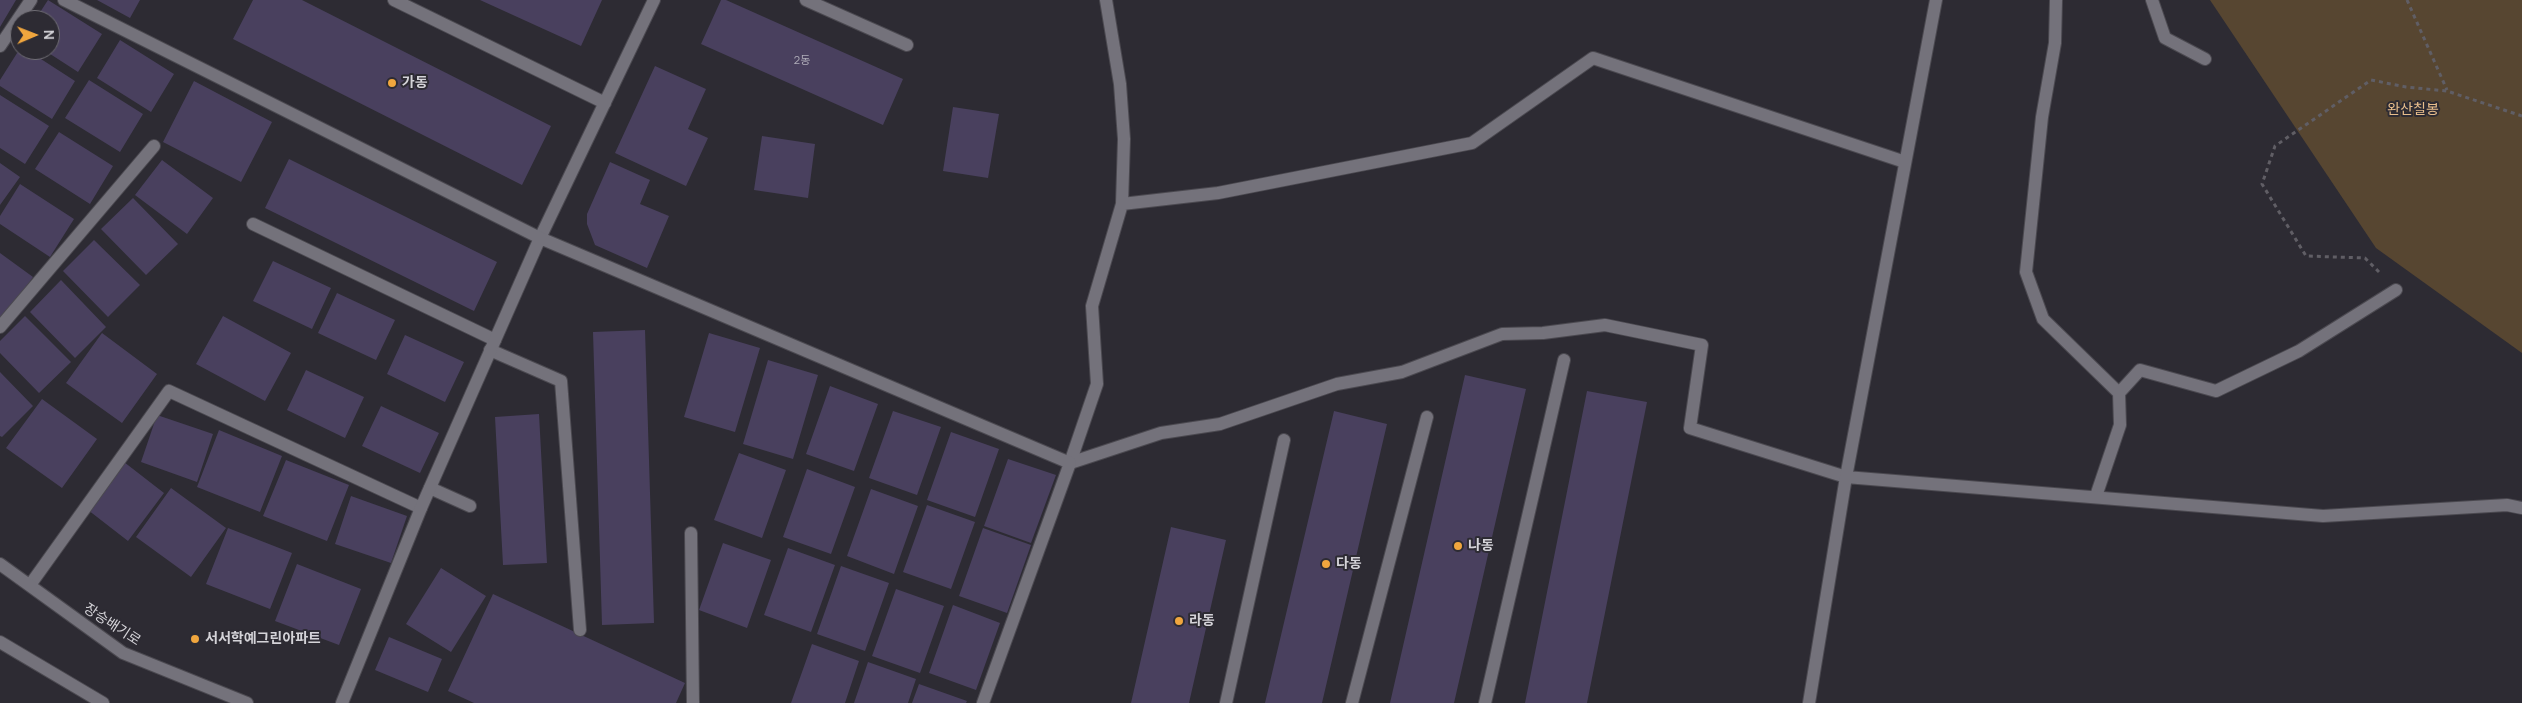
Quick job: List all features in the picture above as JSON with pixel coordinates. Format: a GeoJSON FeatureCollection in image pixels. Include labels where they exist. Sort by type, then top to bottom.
{"type":"FeatureCollection","features":[{"type":"Feature","properties":{"kind":"street"},"geometry":{"type":"LineString","coordinates":[[0,46],[31,0]]}},
{"type":"Feature","properties":{"kind":"street"},"geometry":{"type":"LineString","coordinates":[[64,0],[540,238],[1070,463],[1161,433],[1220,424],[1337,384],[1402,372],[1502,334],[1543,333],[1605,325],[1702,345],[1690,428],[1846,477],[2323,516],[2507,505],[2522,508]]}},
{"type":"Feature","properties":{"kind":"street"},"geometry":{"type":"LineString","coordinates":[[394,0],[605,102]]}},
{"type":"Feature","properties":{"kind":"street"},"geometry":{"type":"LineString","coordinates":[[342,703],[421,508],[540,238],[654,0]]}},
{"type":"Feature","properties":{"kind":"street"},"geometry":{"type":"LineString","coordinates":[[806,0],[907,45]]}},
{"type":"Feature","properties":{"kind":"street"},"geometry":{"type":"LineString","coordinates":[[983,703],[1097,384],[1092,306],[1122,204],[1124,139],[1120,84],[1106,0]]}},
{"type":"Feature","properties":{"kind":"street"},"geometry":{"type":"LineString","coordinates":[[1809,703],[1846,477],[1936,0]]}},
{"type":"Feature","properties":{"kind":"street"},"geometry":{"type":"LineString","coordinates":[[2056,0],[2055,43],[2042,117],[2026,272],[2043,319],[2119,393],[2120,425],[2096,496]]}},
{"type":"Feature","properties":{"kind":"street"},"geometry":{"type":"LineString","coordinates":[[2152,0],[2151,4],[2165,38],[2205,59]]}},
{"type":"Feature","properties":{"kind":"street"},"geometry":{"type":"LineString","coordinates":[[1122,204],[1218,193],[1472,143],[1592,58],[1906,162]]}},
{"type":"Feature","properties":{"kind":"street"},"geometry":{"type":"LineString","coordinates":[[0,327],[154,146]]}},
{"type":"Feature","properties":{"kind":"street"},"geometry":{"type":"LineString","coordinates":[[253,224],[561,381],[580,630]]}},
{"type":"Feature","properties":{"kind":"street"},"geometry":{"type":"LineString","coordinates":[[2119,393],[2140,370],[2216,391],[2299,351],[2396,290]]}},
{"type":"Feature","properties":{"kind":"street"},"geometry":{"type":"LineString","coordinates":[[1485,703],[1564,360]]}},
{"type":"Feature","properties":{"kind":"street"},"geometry":{"type":"LineString","coordinates":[[30,585],[168,391],[421,508]]}},
{"type":"Feature","properties":{"kind":"street"},"geometry":{"type":"LineString","coordinates":[[1352,703],[1427,417]]}},
{"type":"Feature","properties":{"kind":"street"},"geometry":{"type":"LineString","coordinates":[[1226,703],[1284,440]]}},
{"type":"Feature","properties":{"kind":"street"},"geometry":{"type":"LineString","coordinates":[[430,488],[470,506]]}},
{"type":"Feature","properties":{"kind":"street"},"geometry":{"type":"LineString","coordinates":[[691,533],[693,703]]}},
{"type":"Feature","properties":{"kind":"street","name":"장승배기로"},"geometry":{"type":"LineString","coordinates":[[0,564],[123,653],[247,703]]}},
{"type":"Feature","properties":{"kind":"street"},"geometry":{"type":"LineString","coordinates":[[0,642],[103,703]]}},
{"type":"Feature","properties":{"kind":"path"},"geometry":{"type":"LineString","coordinates":[[2407,0],[2447,91]]}},
{"type":"Feature","properties":{"kind":"path"},"geometry":{"type":"LineString","coordinates":[[2396,290],[2365,258],[2306,256],[2262,184],[2275,146],[2371,80],[2406,87],[2447,91],[2522,116]]}},
{"type":"Feature","properties":{"kind":"green space","name":"완산칠봉"},"geometry":{"type":"Polygon","coordinates":[[[2210,0],[2522,0],[2522,353],[2376,248],[2210,0]]]}},
{"type":"Feature","properties":{"kind":"building"},"geometry":{"type":"Polygon","coordinates":[[[0,0],[16,0],[10,10],[0,27],[0,0]]]}},
{"type":"Feature","properties":{"kind":"building"},"geometry":{"type":"Polygon","coordinates":[[[48,0],[102,34],[78,72],[59,60],[60,10],[42,10],[48,0]]]}},
{"type":"Feature","properties":{"kind":"building"},"geometry":{"type":"Polygon","coordinates":[[[97,0],[140,0],[130,18],[97,0]]]}},
{"type":"Feature","properties":{"kind":"building","name":"가동"},"geometry":{"type":"Polygon","coordinates":[[[253,0],[302,0],[551,126],[522,185],[233,39],[253,0]]]}},
{"type":"Feature","properties":{"kind":"building"},"geometry":{"type":"Polygon","coordinates":[[[480,0],[602,0],[581,46],[480,0]]]}},
{"type":"Feature","properties":{"kind":"building"},"geometry":{"type":"Polygon","coordinates":[[[721,0],[726,0],[903,79],[883,125],[701,44],[721,0]]]}},
{"type":"Feature","properties":{"kind":"building"},"geometry":{"type":"Polygon","coordinates":[[[120,40],[174,74],[151,112],[97,78],[120,40]]]}},
{"type":"Feature","properties":{"kind":"building"},"geometry":{"type":"Polygon","coordinates":[[[13,60],[42,60],[75,81],[52,119],[0,86],[0,80],[13,60]]]}},
{"type":"Feature","properties":{"kind":"building"},"geometry":{"type":"Polygon","coordinates":[[[655,66],[706,89],[688,129],[708,138],[686,186],[615,153],[655,66]]]}},
{"type":"Feature","properties":{"kind":"building"},"geometry":{"type":"Polygon","coordinates":[[[89,80],[143,114],[120,152],[65,118],[89,80]]]}},
{"type":"Feature","properties":{"kind":"building"},"geometry":{"type":"Polygon","coordinates":[[[194,81],[272,122],[241,182],[163,142],[194,81]]]}},
{"type":"Feature","properties":{"kind":"building"},"geometry":{"type":"Polygon","coordinates":[[[0,95],[49,126],[25,164],[0,148],[0,95]]]}},
{"type":"Feature","properties":{"kind":"building"},"geometry":{"type":"Polygon","coordinates":[[[953,107],[999,114],[988,178],[943,171],[953,107]]]}},
{"type":"Feature","properties":{"kind":"building"},"geometry":{"type":"Polygon","coordinates":[[[59,132],[113,166],[90,204],[35,169],[59,132]]]}},
{"type":"Feature","properties":{"kind":"building"},"geometry":{"type":"Polygon","coordinates":[[[762,136],[815,144],[808,198],[754,190],[762,136]]]}},
{"type":"Feature","properties":{"kind":"building"},"geometry":{"type":"Polygon","coordinates":[[[289,159],[497,262],[474,311],[265,208],[289,159]]]}},
{"type":"Feature","properties":{"kind":"building"},"geometry":{"type":"Polygon","coordinates":[[[162,160],[213,198],[187,234],[135,195],[162,160]]]}},
{"type":"Feature","properties":{"kind":"building"},"geometry":{"type":"Polygon","coordinates":[[[610,162],[650,180],[640,204],[669,216],[647,268],[595,245],[587,224],[587,214],[610,162]]]}},
{"type":"Feature","properties":{"kind":"building"},"geometry":{"type":"Polygon","coordinates":[[[0,163],[20,177],[0,205],[0,163]]]}},
{"type":"Feature","properties":{"kind":"building"},"geometry":{"type":"Polygon","coordinates":[[[20,184],[74,219],[50,257],[0,224],[0,216],[20,184]]]}},
{"type":"Feature","properties":{"kind":"building"},"geometry":{"type":"Polygon","coordinates":[[[133,198],[178,244],[146,275],[101,229],[133,198]]]}},
{"type":"Feature","properties":{"kind":"building"},"geometry":{"type":"Polygon","coordinates":[[[94,240],[140,285],[108,317],[63,271],[94,240]]]}},
{"type":"Feature","properties":{"kind":"building"},"geometry":{"type":"Polygon","coordinates":[[[0,253],[33,277],[0,324],[0,253]]]}},
{"type":"Feature","properties":{"kind":"building"},"geometry":{"type":"Polygon","coordinates":[[[273,261],[331,288],[312,329],[253,301],[273,261]]]}},
{"type":"Feature","properties":{"kind":"building"},"geometry":{"type":"Polygon","coordinates":[[[61,280],[106,327],[75,358],[30,312],[61,280]]]}},
{"type":"Feature","properties":{"kind":"building"},"geometry":{"type":"Polygon","coordinates":[[[337,293],[395,320],[376,360],[318,333],[337,293]]]}},
{"type":"Feature","properties":{"kind":"building"},"geometry":{"type":"Polygon","coordinates":[[[25,316],[71,362],[39,393],[0,353],[0,341],[25,316]]]}},
{"type":"Feature","properties":{"kind":"building"},"geometry":{"type":"Polygon","coordinates":[[[223,316],[291,353],[265,401],[196,364],[223,316]]]}},
{"type":"Feature","properties":{"kind":"building"},"geometry":{"type":"Polygon","coordinates":[[[645,330],[654,623],[602,625],[593,332],[645,330]]]}},
{"type":"Feature","properties":{"kind":"building"},"geometry":{"type":"Polygon","coordinates":[[[102,333],[157,374],[122,423],[66,383],[102,333]]]}},
{"type":"Feature","properties":{"kind":"building"},"geometry":{"type":"Polygon","coordinates":[[[709,333],[760,348],[735,432],[684,417],[709,333]]]}},
{"type":"Feature","properties":{"kind":"building"},"geometry":{"type":"Polygon","coordinates":[[[405,335],[464,362],[445,402],[387,374],[405,335]]]}},
{"type":"Feature","properties":{"kind":"building"},"geometry":{"type":"Polygon","coordinates":[[[768,360],[818,375],[793,459],[743,444],[768,360]]]}},
{"type":"Feature","properties":{"kind":"building"},"geometry":{"type":"Polygon","coordinates":[[[306,370],[364,397],[345,438],[287,410],[306,370]]]}},
{"type":"Feature","properties":{"kind":"building"},"geometry":{"type":"Polygon","coordinates":[[[0,372],[33,406],[2,437],[0,436],[0,372]]]}},
{"type":"Feature","properties":{"kind":"building","name":"나동"},"geometry":{"type":"Polygon","coordinates":[[[1465,375],[1526,389],[1454,703],[1390,703],[1465,375]]]}},
{"type":"Feature","properties":{"kind":"building"},"geometry":{"type":"Polygon","coordinates":[[[830,386],[878,404],[854,471],[806,454],[830,386]]]}},
{"type":"Feature","properties":{"kind":"building"},"geometry":{"type":"Polygon","coordinates":[[[1587,391],[1647,402],[1587,703],[1525,703],[1587,391]]]}},
{"type":"Feature","properties":{"kind":"building"},"geometry":{"type":"Polygon","coordinates":[[[42,399],[97,439],[62,488],[6,448],[42,399]]]}},
{"type":"Feature","properties":{"kind":"building"},"geometry":{"type":"Polygon","coordinates":[[[381,406],[439,433],[420,473],[362,446],[381,406]]]}},
{"type":"Feature","properties":{"kind":"building"},"geometry":{"type":"Polygon","coordinates":[[[893,411],[941,427],[917,495],[869,478],[893,411]]]}},
{"type":"Feature","properties":{"kind":"building","name":"다동"},"geometry":{"type":"Polygon","coordinates":[[[1334,411],[1387,424],[1322,703],[1265,703],[1334,411]]]}},
{"type":"Feature","properties":{"kind":"building"},"geometry":{"type":"Polygon","coordinates":[[[539,414],[547,563],[503,565],[495,417],[539,414]]]}},
{"type":"Feature","properties":{"kind":"building"},"geometry":{"type":"Polygon","coordinates":[[[157,415],[213,434],[197,482],[141,462],[157,415]]]}},
{"type":"Feature","properties":{"kind":"building"},"geometry":{"type":"Polygon","coordinates":[[[219,430],[282,456],[260,512],[197,487],[219,430]]]}},
{"type":"Feature","properties":{"kind":"building"},"geometry":{"type":"Polygon","coordinates":[[[951,432],[999,449],[975,517],[927,500],[951,432]]]}},
{"type":"Feature","properties":{"kind":"building"},"geometry":{"type":"Polygon","coordinates":[[[739,453],[786,470],[762,538],[714,520],[739,453]]]}},
{"type":"Feature","properties":{"kind":"building"},"geometry":{"type":"Polygon","coordinates":[[[1008,459],[1056,475],[1031,543],[984,526],[1008,459]]]}},
{"type":"Feature","properties":{"kind":"building"},"geometry":{"type":"Polygon","coordinates":[[[286,460],[349,485],[327,541],[263,516],[286,460]]]}},
{"type":"Feature","properties":{"kind":"building"},"geometry":{"type":"Polygon","coordinates":[[[124,462],[164,493],[128,541],[88,510],[124,462]]]}},
{"type":"Feature","properties":{"kind":"building"},"geometry":{"type":"Polygon","coordinates":[[[807,469],[855,487],[831,554],[783,537],[807,469]]]}},
{"type":"Feature","properties":{"kind":"building"},"geometry":{"type":"Polygon","coordinates":[[[171,488],[226,528],[191,577],[136,537],[171,488]]]}},
{"type":"Feature","properties":{"kind":"building"},"geometry":{"type":"Polygon","coordinates":[[[871,489],[918,506],[894,574],[847,556],[871,489]]]}},
{"type":"Feature","properties":{"kind":"building"},"geometry":{"type":"Polygon","coordinates":[[[351,496],[407,516],[391,563],[335,544],[351,496]]]}},
{"type":"Feature","properties":{"kind":"building"},"geometry":{"type":"Polygon","coordinates":[[[927,505],[975,522],[951,589],[903,572],[927,505]]]}},
{"type":"Feature","properties":{"kind":"building","name":"라동"},"geometry":{"type":"Polygon","coordinates":[[[1171,527],[1226,540],[1189,703],[1131,703],[1171,527]]]}},
{"type":"Feature","properties":{"kind":"building"},"geometry":{"type":"Polygon","coordinates":[[[228,528],[292,553],[270,609],[206,584],[228,528]]]}},
{"type":"Feature","properties":{"kind":"building"},"geometry":{"type":"Polygon","coordinates":[[[983,528],[1031,545],[1007,613],[959,596],[983,528]]]}},
{"type":"Feature","properties":{"kind":"building"},"geometry":{"type":"Polygon","coordinates":[[[723,543],[771,560],[747,628],[699,610],[723,543]]]}},
{"type":"Feature","properties":{"kind":"building"},"geometry":{"type":"Polygon","coordinates":[[[788,548],[835,565],[811,632],[764,615],[788,548]]]}},
{"type":"Feature","properties":{"kind":"building"},"geometry":{"type":"Polygon","coordinates":[[[297,564],[361,589],[339,645],[275,621],[297,564]]]}},
{"type":"Feature","properties":{"kind":"building"},"geometry":{"type":"Polygon","coordinates":[[[841,566],[889,583],[865,651],[817,634],[841,566]]]}},
{"type":"Feature","properties":{"kind":"building"},"geometry":{"type":"Polygon","coordinates":[[[441,568],[486,596],[451,652],[406,624],[441,568]]]}},
{"type":"Feature","properties":{"kind":"building"},"geometry":{"type":"Polygon","coordinates":[[[896,589],[944,606],[920,673],[872,656],[896,589]]]}},
{"type":"Feature","properties":{"kind":"building"},"geometry":{"type":"Polygon","coordinates":[[[493,594],[685,683],[676,703],[474,703],[448,691],[493,594]]]}},
{"type":"Feature","properties":{"kind":"building"},"geometry":{"type":"Polygon","coordinates":[[[953,605],[1000,623],[976,690],[929,673],[953,605]]]}},
{"type":"Feature","properties":{"kind":"building"},"geometry":{"type":"Polygon","coordinates":[[[389,637],[442,659],[428,692],[375,670],[389,637]]]}},
{"type":"Feature","properties":{"kind":"building"},"geometry":{"type":"Polygon","coordinates":[[[812,644],[859,661],[845,703],[791,703],[812,644]]]}},
{"type":"Feature","properties":{"kind":"building"},"geometry":{"type":"Polygon","coordinates":[[[868,662],[916,679],[908,703],[854,703],[868,662]]]}},
{"type":"Feature","properties":{"kind":"building"},"geometry":{"type":"Polygon","coordinates":[[[919,684],[967,701],[966,703],[912,703],[919,684]]]}},
{"type":"Feature","properties":{"kind":"place","name":"가동"},"geometry":{"type":"Point","coordinates":[392,83]}},
{"type":"Feature","properties":{"kind":"place","name":"나동"},"geometry":{"type":"Point","coordinates":[1458,546]}},
{"type":"Feature","properties":{"kind":"place","name":"다동"},"geometry":{"type":"Point","coordinates":[1326,564]}},
{"type":"Feature","properties":{"kind":"place","name":"라동"},"geometry":{"type":"Point","coordinates":[1179,621]}},
{"type":"Feature","properties":{"kind":"place","name":"서서학예그린아파트"},"geometry":{"type":"Point","coordinates":[195,639]}}]}
